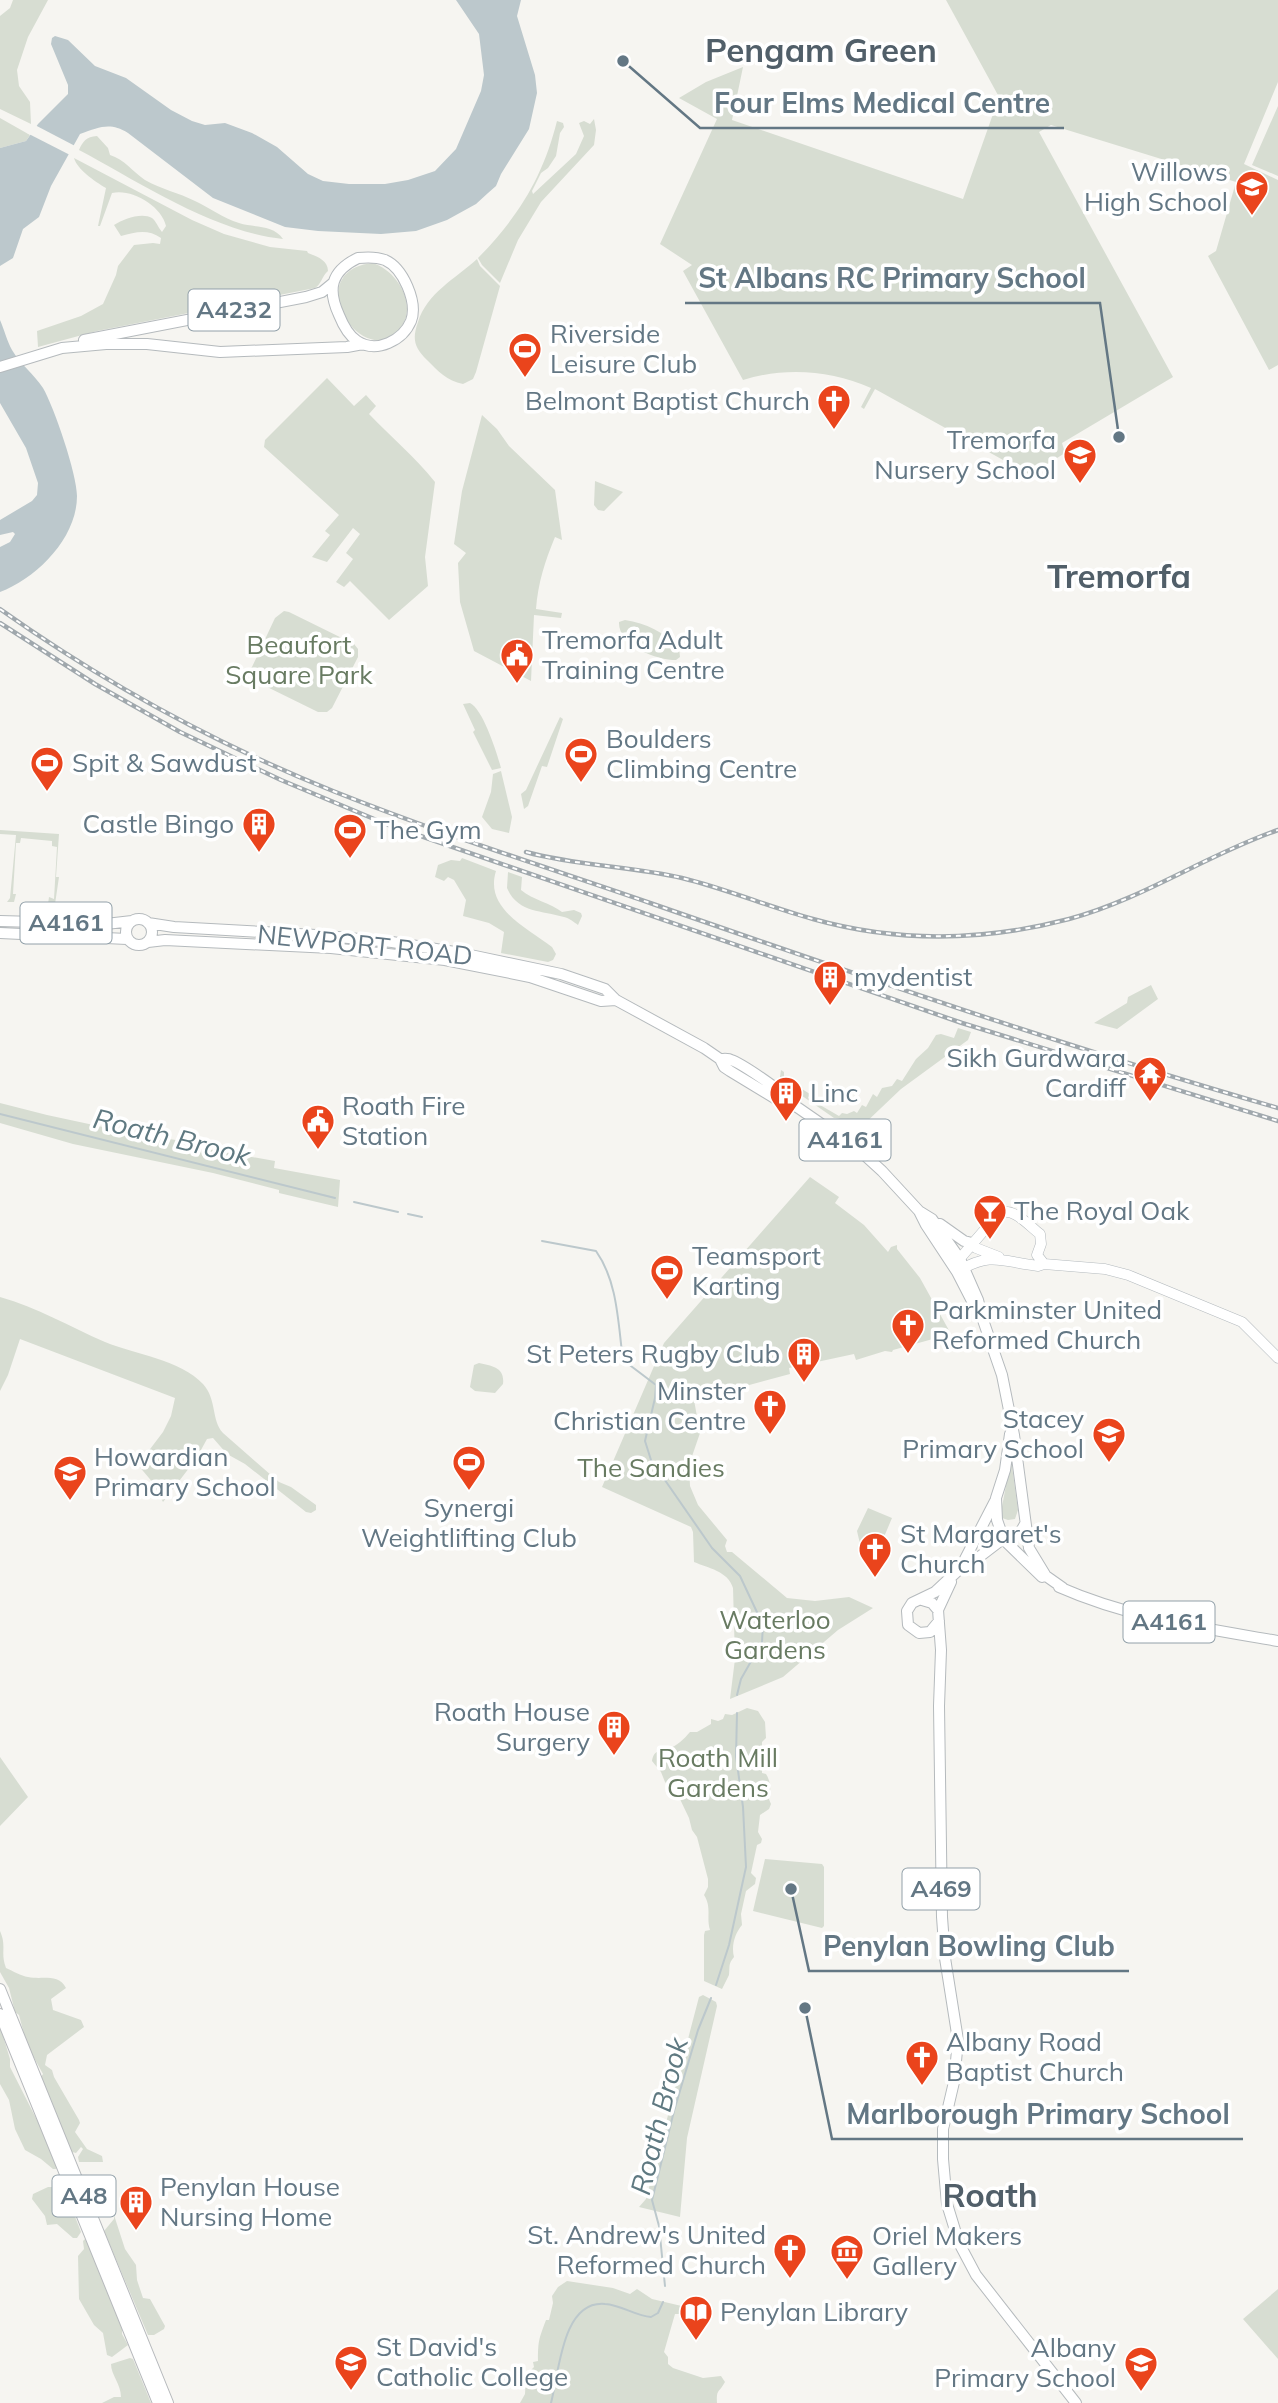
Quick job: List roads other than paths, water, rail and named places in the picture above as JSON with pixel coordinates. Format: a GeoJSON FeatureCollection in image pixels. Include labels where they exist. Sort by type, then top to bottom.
{"type":"FeatureCollection","features":[{"type":"Feature","properties":{"kind":"main road"},"geometry":{"type":"LineString","coordinates":[[358,258],[378,258],[393,265],[406,285],[413,305],[407,329],[400,337],[387,344],[363,344],[342,324],[331,297],[333,283],[344,266],[358,258]]}},
{"type":"Feature","properties":{"kind":"main road","name":"A4232"},"geometry":{"type":"LineString","coordinates":[[0,367],[83,340],[318,294],[333,283]]}},
{"type":"Feature","properties":{"kind":"main road","name":"A4232"},"geometry":{"type":"LineString","coordinates":[[62,348],[124,343],[220,352],[348,347],[363,344]]}},
{"type":"Feature","properties":{"kind":"main road","name":"A4161"},"geometry":{"type":"LineString","coordinates":[[0,920],[106,924],[139,919],[148,923],[152,930],[148,942],[138,946],[127,939],[0,933]]}},
{"type":"Feature","properties":{"kind":"main road","name":"A4161"},"geometry":{"type":"LineString","coordinates":[[127,939],[126,929],[132,922]]}},
{"type":"Feature","properties":{"kind":"main road","name":"NEWPORT ROAD"},"geometry":{"type":"LineString","coordinates":[[148,923],[174,927],[316,934],[424,946],[561,974],[605,989],[616,1000],[720,1059],[724,1067],[737,1076],[786,1105],[794,1105],[859,1150],[892,1180],[919,1210],[932,1219],[959,1266],[983,1320],[1002,1375],[1014,1435],[1030,1548],[1046,1576],[1063,1588]]}},
{"type":"Feature","properties":{"kind":"main road","name":"NEWPORT ROAD"},"geometry":{"type":"LineString","coordinates":[[148,942],[165,940],[290,945],[445,960],[530,977],[601,1001],[616,1000]]}},
{"type":"Feature","properties":{"kind":"main road","name":"NEWPORT ROAD"},"geometry":{"type":"LineString","coordinates":[[919,1210],[926,1225],[959,1266]]}},
{"type":"Feature","properties":{"kind":"main road"},"geometry":{"type":"LineString","coordinates":[[959,1266],[972,1243],[999,1213],[1007,1210],[1040,1234],[1041,1244],[1037,1255],[1044,1264]]}},
{"type":"Feature","properties":{"kind":"main road"},"geometry":{"type":"LineString","coordinates":[[932,1219],[976,1248],[1009,1261]]}},
{"type":"Feature","properties":{"kind":"main road"},"geometry":{"type":"LineString","coordinates":[[1023,1263],[1032,1257],[1041,1244]]}},
{"type":"Feature","properties":{"kind":"main road"},"geometry":{"type":"LineString","coordinates":[[959,1266],[983,1259],[1038,1266],[1044,1264],[1105,1269],[1136,1278],[1242,1322],[1278,1358]]}},
{"type":"Feature","properties":{"kind":"main road","name":"NEWPORT ROAD"},"geometry":{"type":"LineString","coordinates":[[1011,1424],[1005,1470],[996,1498],[995,1511],[1002,1535],[1037,1573],[1097,1603],[1134,1614],[1278,1640]]}},
{"type":"Feature","properties":{"kind":"main road","name":"A469"},"geometry":{"type":"LineString","coordinates":[[951,1579],[933,1629],[919,1633],[911,1629],[906,1616],[912,1604],[951,1579],[965,1564],[965,1559],[996,1498]]}},
{"type":"Feature","properties":{"kind":"main road","name":"A469"},"geometry":{"type":"LineString","coordinates":[[974,1544],[988,1533],[1008,1535],[1021,1531],[1025,1524]]}},
{"type":"Feature","properties":{"kind":"main road","name":"A469"},"geometry":{"type":"LineString","coordinates":[[965,1564],[970,1564],[1002,1535]]}},
{"type":"Feature","properties":{"kind":"main road"},"geometry":{"type":"LineString","coordinates":[[922,1600],[932,1603],[938,1615]]}},
{"type":"Feature","properties":{"kind":"main road","name":"A469"},"geometry":{"type":"LineString","coordinates":[[938,1615],[942,1928],[958,2040],[955,2073],[943,2131],[947,2204],[959,2243],[976,2275],[1076,2403]]}},
{"type":"Feature","properties":{"kind":"main road","name":"A469"},"geometry":{"type":"LineString","coordinates":[[925,1633],[940,1654]]}},
{"type":"Feature","properties":{"kind":"main road","name":"A48"},"geometry":{"type":"LineString","coordinates":[[0,1989],[168,2403]]}},
{"type":"Feature","properties":{"kind":"main road","name":"A48"},"geometry":{"type":"LineString","coordinates":[[0,2014],[158,2403]]}},
{"type":"Feature","properties":{"kind":"waterway","name":"Roath Brook"},"geometry":{"type":"LineString","coordinates":[[0,1114],[335,1198]]}},
{"type":"Feature","properties":{"kind":"waterway","name":"Roath Brook"},"geometry":{"type":"LineString","coordinates":[[354,1202],[398,1212]]}},
{"type":"Feature","properties":{"kind":"waterway","name":"Roath Brook"},"geometry":{"type":"LineString","coordinates":[[408,1214],[422,1217]]}},
{"type":"Feature","properties":{"kind":"waterway","name":"Roath Brook"},"geometry":{"type":"LineString","coordinates":[[542,1241],[596,1251],[603,1263],[616,1304],[623,1360],[656,1385],[645,1441],[651,1460],[712,1548],[740,1576],[763,1625],[762,1642],[741,1679],[737,1695]]}},
{"type":"Feature","properties":{"kind":"waterway","name":"Roath Brook"},"geometry":{"type":"LineString","coordinates":[[716,1985],[729,1945],[746,1867],[743,1807],[736,1756],[737,1713]]}},
{"type":"Feature","properties":{"kind":"waterway","name":"Roath Brook"},"geometry":{"type":"LineString","coordinates":[[665,2286],[659,2226],[652,2200],[674,2111],[698,2030],[711,1998]]}},
{"type":"Feature","properties":{"kind":"waterway","name":"Roath Brook"},"geometry":{"type":"LineString","coordinates":[[551,2403],[565,2341],[580,2314],[591,2306],[605,2304],[651,2317],[658,2313],[663,2302]]}},
{"type":"Feature","properties":{"kind":"railway"},"geometry":{"type":"LineString","coordinates":[[0,609],[79,662],[161,710],[246,753],[333,791],[452,835],[886,984],[1120,1061],[1278,1108]]}},
{"type":"Feature","properties":{"kind":"railway"},"geometry":{"type":"LineString","coordinates":[[0,623],[95,684],[180,732],[281,780],[386,824],[962,1023],[1278,1121]]}},
{"type":"Feature","properties":{"kind":"railway"},"geometry":{"type":"LineString","coordinates":[[526,852],[682,878],[845,927],[941,936],[1006,932],[1069,919],[1149,889],[1251,840],[1278,830]]}},
{"type":"Feature","properties":{"kind":"place","name":"Four Elms Medical Centre"},"geometry":{"type":"Point","coordinates":[623,61]}},
{"type":"Feature","properties":{"kind":"place","name":"Willows High School"},"geometry":{"type":"Point","coordinates":[1252,217]}},
{"type":"Feature","properties":{"kind":"place","name":"Riverside Leisure Club"},"geometry":{"type":"Point","coordinates":[525,379]}},
{"type":"Feature","properties":{"kind":"place","name":"Belmont Baptist Church"},"geometry":{"type":"Point","coordinates":[834,431]}},
{"type":"Feature","properties":{"kind":"place","name":"St Albans RC Primary School"},"geometry":{"type":"Point","coordinates":[1119,437]}},
{"type":"Feature","properties":{"kind":"place","name":"Tremorfa Nursery School"},"geometry":{"type":"Point","coordinates":[1080,485]}},
{"type":"Feature","properties":{"kind":"place","name":"Tremorfa Adult Training Centre"},"geometry":{"type":"Point","coordinates":[517,685]}},
{"type":"Feature","properties":{"kind":"place","name":"Boulders Climbing Centre"},"geometry":{"type":"Point","coordinates":[581,784]}},
{"type":"Feature","properties":{"kind":"place","name":"Spit & Sawdust"},"geometry":{"type":"Point","coordinates":[47,793]}},
{"type":"Feature","properties":{"kind":"place","name":"Castle Bingo"},"geometry":{"type":"Point","coordinates":[259,854]}},
{"type":"Feature","properties":{"kind":"place","name":"The Gym"},"geometry":{"type":"Point","coordinates":[350,860]}},
{"type":"Feature","properties":{"kind":"place","name":"mydentist"},"geometry":{"type":"Point","coordinates":[830,1007]}},
{"type":"Feature","properties":{"kind":"place","name":"Sikh Gurdwara Cardiff"},"geometry":{"type":"Point","coordinates":[1150,1103]}},
{"type":"Feature","properties":{"kind":"place","name":"Linc"},"geometry":{"type":"Point","coordinates":[786,1123]}},
{"type":"Feature","properties":{"kind":"place","name":"Roath Fire Station"},"geometry":{"type":"Point","coordinates":[318,1151]}},
{"type":"Feature","properties":{"kind":"place","name":"The Royal Oak"},"geometry":{"type":"Point","coordinates":[990,1241]}},
{"type":"Feature","properties":{"kind":"place","name":"Teamsport Karting"},"geometry":{"type":"Point","coordinates":[667,1301]}},
{"type":"Feature","properties":{"kind":"place","name":"Parkminster United Reformed Church"},"geometry":{"type":"Point","coordinates":[908,1355]}},
{"type":"Feature","properties":{"kind":"place","name":"St Peters Rugby Club"},"geometry":{"type":"Point","coordinates":[804,1384]}},
{"type":"Feature","properties":{"kind":"place","name":"Minster Christian Centre"},"geometry":{"type":"Point","coordinates":[770,1436]}},
{"type":"Feature","properties":{"kind":"place","name":"Stacey Primary School"},"geometry":{"type":"Point","coordinates":[1109,1464]}},
{"type":"Feature","properties":{"kind":"place","name":"Synergi Weightlifting Club"},"geometry":{"type":"Point","coordinates":[469,1492]}},
{"type":"Feature","properties":{"kind":"place","name":"Howardian Primary School"},"geometry":{"type":"Point","coordinates":[70,1502]}},
{"type":"Feature","properties":{"kind":"place","name":"St Margaret's Church"},"geometry":{"type":"Point","coordinates":[875,1579]}},
{"type":"Feature","properties":{"kind":"place","name":"Roath House Surgery"},"geometry":{"type":"Point","coordinates":[614,1757]}},
{"type":"Feature","properties":{"kind":"place","name":"Penylan Bowling Club"},"geometry":{"type":"Point","coordinates":[791,1889]}},
{"type":"Feature","properties":{"kind":"place","name":"Marlborough Primary School"},"geometry":{"type":"Point","coordinates":[805,2008]}},
{"type":"Feature","properties":{"kind":"place","name":"Albany Road Baptist Church"},"geometry":{"type":"Point","coordinates":[922,2087]}},
{"type":"Feature","properties":{"kind":"place","name":"Penylan House Nursing Home"},"geometry":{"type":"Point","coordinates":[136,2232]}},
{"type":"Feature","properties":{"kind":"place","name":"St. Andrew's United Reformed Church"},"geometry":{"type":"Point","coordinates":[790,2280]}},
{"type":"Feature","properties":{"kind":"place","name":"Oriel Makers Gallery"},"geometry":{"type":"Point","coordinates":[847,2281]}},
{"type":"Feature","properties":{"kind":"place","name":"Penylan Library"},"geometry":{"type":"Point","coordinates":[696,2342]}},
{"type":"Feature","properties":{"kind":"place","name":"St David's Catholic College"},"geometry":{"type":"Point","coordinates":[351,2392]}},
{"type":"Feature","properties":{"kind":"place","name":"Albany Primary School"},"geometry":{"type":"Point","coordinates":[1141,2393]}},
{"type":"Feature","properties":{"kind":"district","name":"Pengam Green"},"geometry":{"type":"Point","coordinates":[821,50]}},
{"type":"Feature","properties":{"kind":"district","name":"Tremorfa"},"geometry":{"type":"Point","coordinates":[1119,576]}},
{"type":"Feature","properties":{"kind":"district","name":"Roath"},"geometry":{"type":"Point","coordinates":[990,2195]}},
{"type":"Feature","properties":{"kind":"park label","name":"Beaufort Square Park"},"geometry":{"type":"Point","coordinates":[299,660]}},
{"type":"Feature","properties":{"kind":"park label","name":"The Sandies"},"geometry":{"type":"Point","coordinates":[651,1468]}},
{"type":"Feature","properties":{"kind":"park label","name":"Waterloo Gardens"},"geometry":{"type":"Point","coordinates":[775,1635]}},
{"type":"Feature","properties":{"kind":"park label","name":"Roath Mill Gardens"},"geometry":{"type":"Point","coordinates":[718,1772]}}]}
